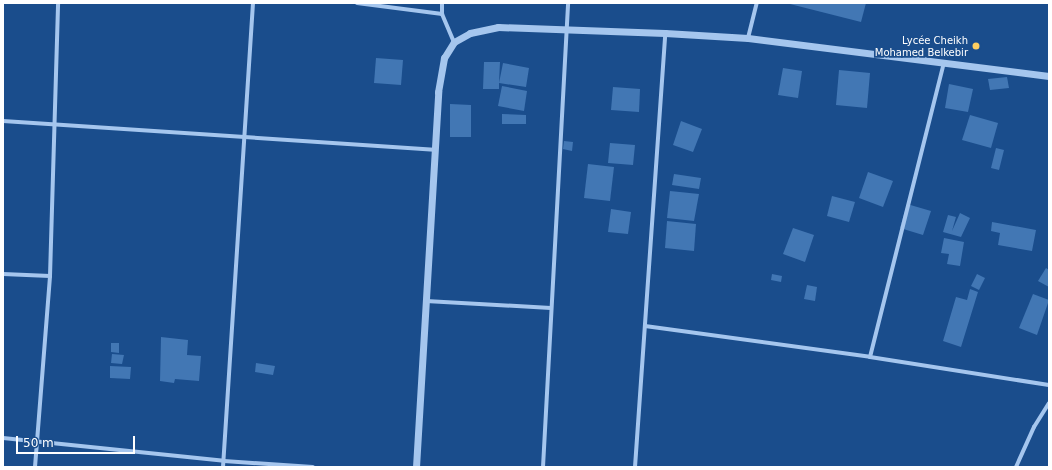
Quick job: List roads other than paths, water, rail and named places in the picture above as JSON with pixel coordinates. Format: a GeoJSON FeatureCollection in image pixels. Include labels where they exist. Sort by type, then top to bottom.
{"type":"FeatureCollection","features":[{"type":"Feature","properties":{"kind":"street"},"geometry":{"type":"LineString","coordinates":[[35,467],[50,276],[58,3]]}},
{"type":"Feature","properties":{"kind":"street"},"geometry":{"type":"LineString","coordinates":[[223,467],[253,3]]}},
{"type":"Feature","properties":{"kind":"street"},"geometry":{"type":"LineString","coordinates":[[357,3],[442,14]]}},
{"type":"Feature","properties":{"kind":"street"},"geometry":{"type":"LineString","coordinates":[[442,3],[442,14],[454,42]]}},
{"type":"Feature","properties":{"kind":"street"},"geometry":{"type":"LineString","coordinates":[[542,467],[568,3]]}},
{"type":"Feature","properties":{"kind":"street"},"geometry":{"type":"LineString","coordinates":[[748,38],[757,3]]}},
{"type":"Feature","properties":{"kind":"street"},"geometry":{"type":"LineString","coordinates":[[416,467],[438,92],[444,58],[454,42],[470,33],[498,27],[665,33],[748,38],[1049,76]]}},
{"type":"Feature","properties":{"kind":"street"},"geometry":{"type":"LineString","coordinates":[[635,467],[646,326],[665,33]]}},
{"type":"Feature","properties":{"kind":"street"},"geometry":{"type":"LineString","coordinates":[[870,357],[944,63]]}},
{"type":"Feature","properties":{"kind":"street"},"geometry":{"type":"LineString","coordinates":[[3,122],[434,150]]}},
{"type":"Feature","properties":{"kind":"street"},"geometry":{"type":"LineString","coordinates":[[3,274],[50,276]]}},
{"type":"Feature","properties":{"kind":"street"},"geometry":{"type":"LineString","coordinates":[[426,301],[551,308]]}},
{"type":"Feature","properties":{"kind":"street"},"geometry":{"type":"LineString","coordinates":[[646,326],[870,357],[1049,385]]}},
{"type":"Feature","properties":{"kind":"street"},"geometry":{"type":"LineString","coordinates":[[1016,467],[1034,427],[1049,403]]}},
{"type":"Feature","properties":{"kind":"street"},"geometry":{"type":"LineString","coordinates":[[3,438],[36,439],[224,461],[313,467]]}},
{"type":"Feature","properties":{"kind":"place","name":"Lycée Cheikh Mohamed Belkebir"},"geometry":{"type":"Point","coordinates":[976,46]}}]}
